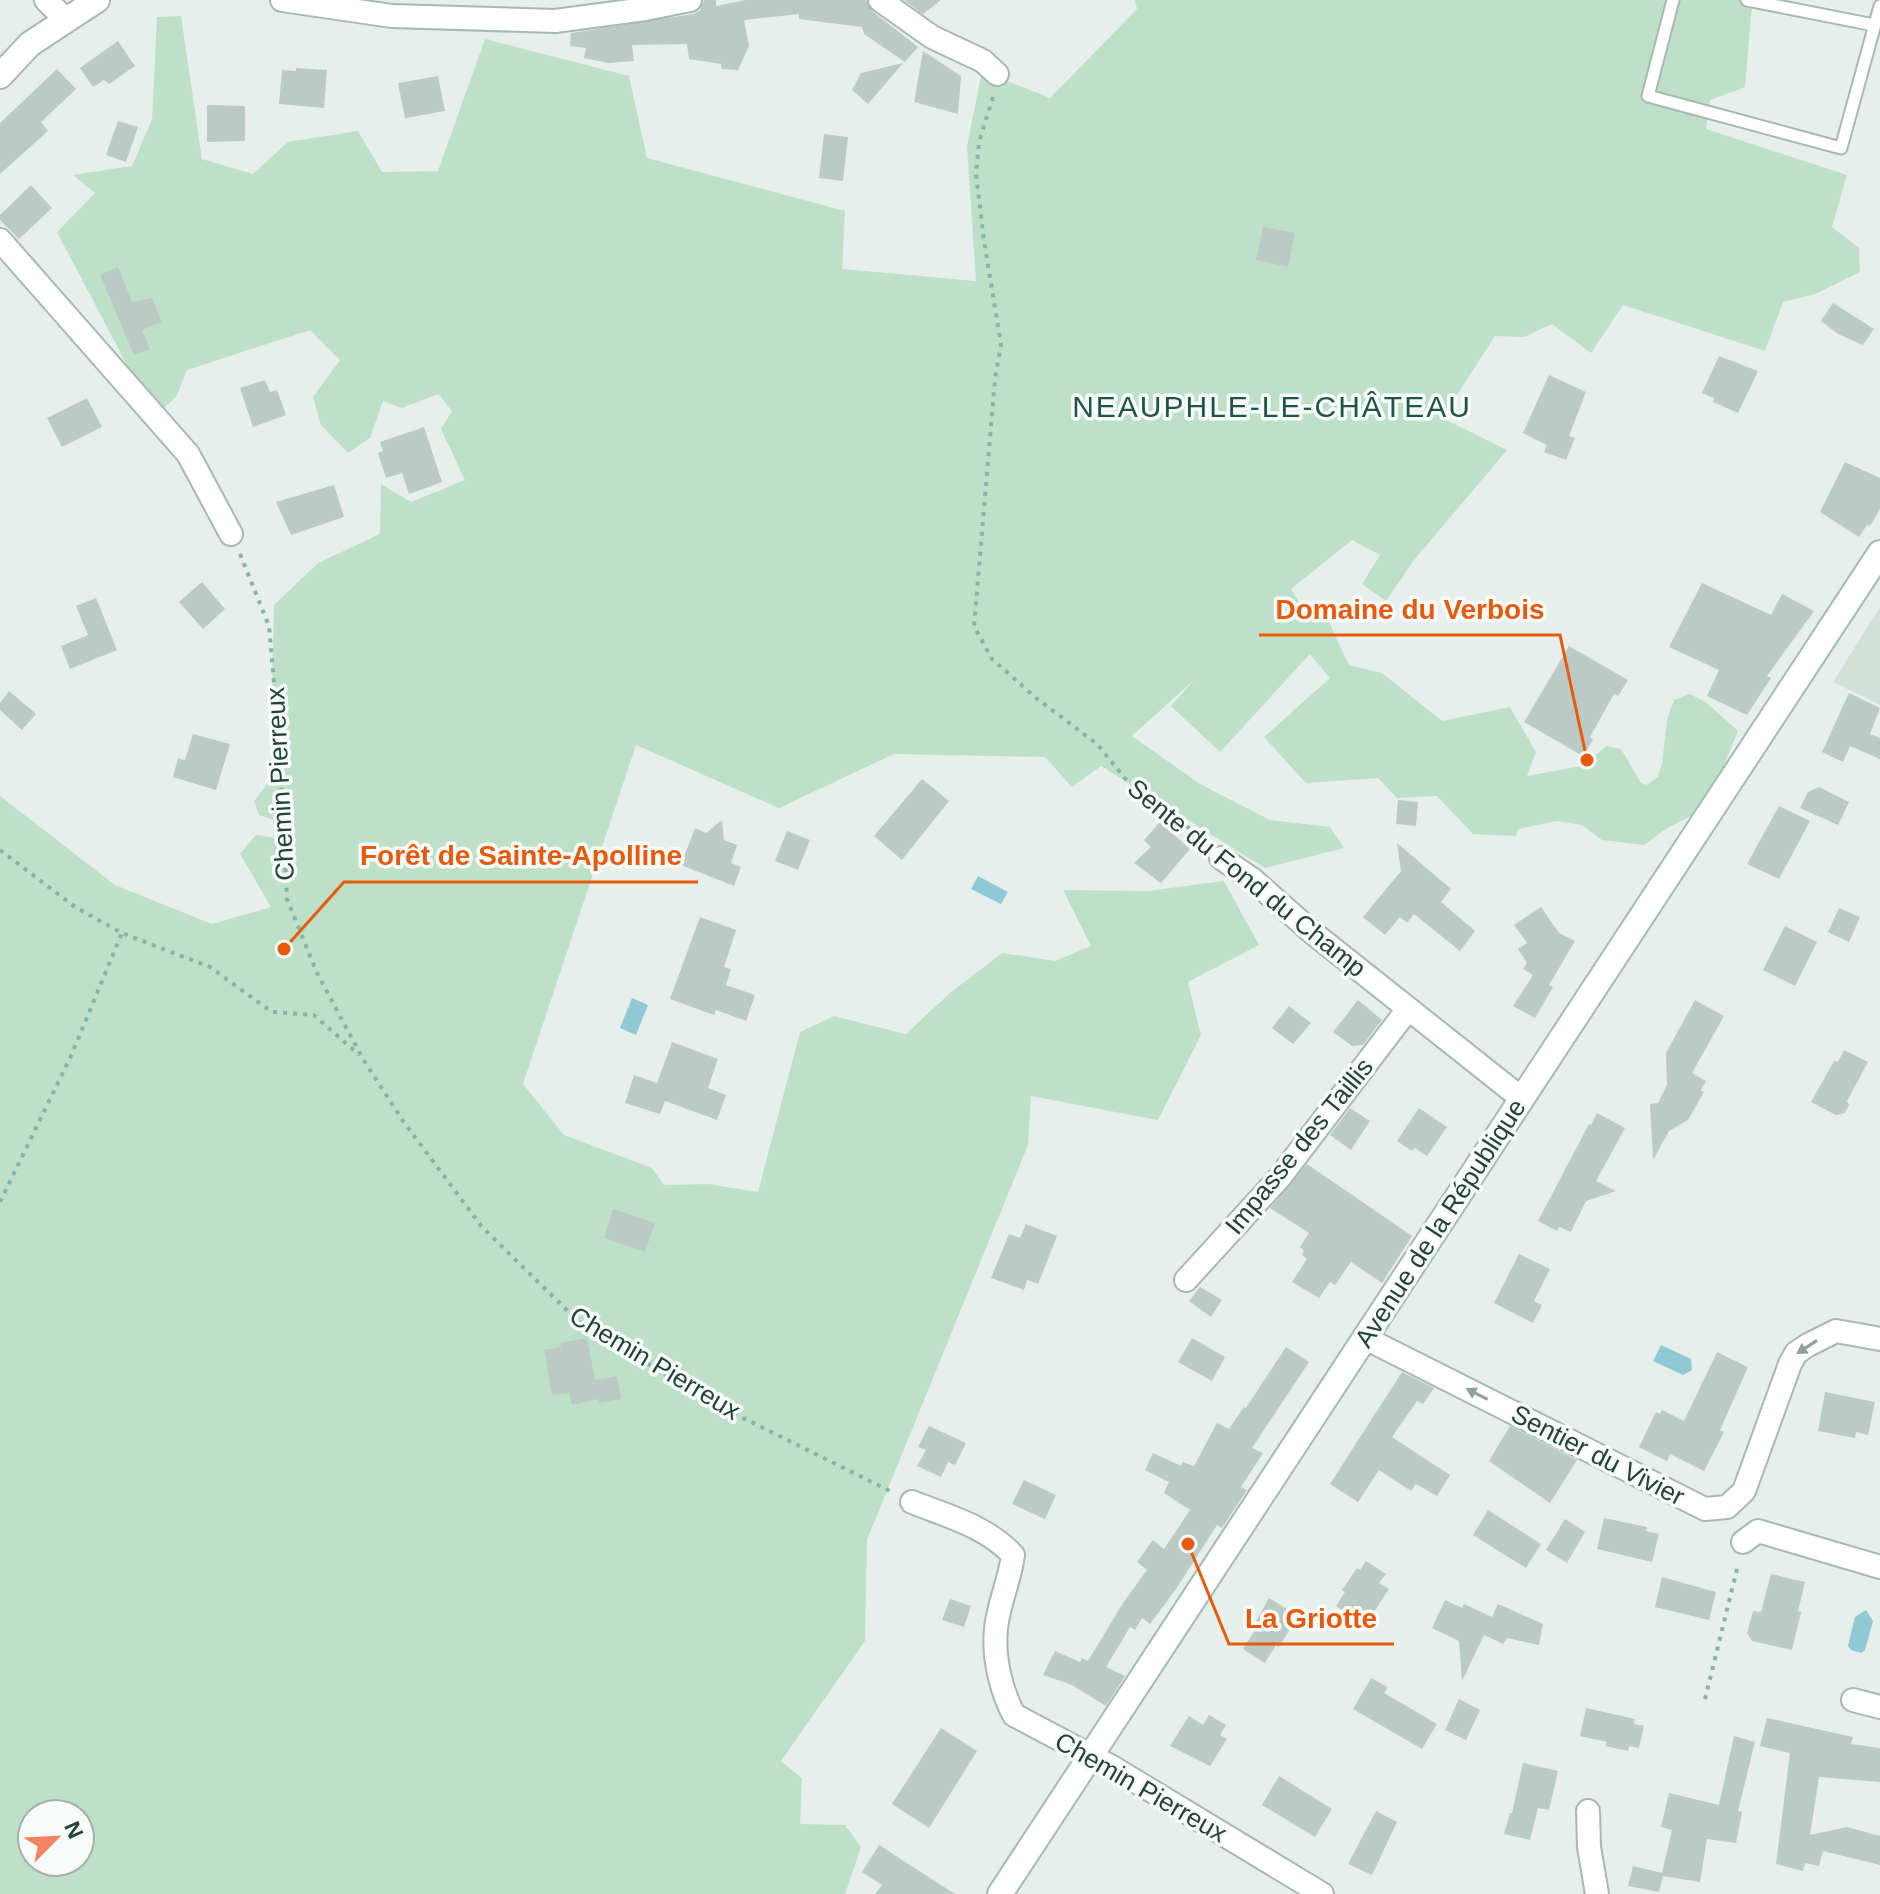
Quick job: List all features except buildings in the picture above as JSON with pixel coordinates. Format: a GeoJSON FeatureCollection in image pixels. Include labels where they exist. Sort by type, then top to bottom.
{"type":"FeatureCollection","features":[{"type":"Feature","properties":{"kind":"main road"},"geometry":{"type":"LineString","coordinates":[[0,76],[30,44],[97,0]]}},
{"type":"Feature","properties":{"kind":"main road","name":"Avenue de la République"},"geometry":{"type":"LineString","coordinates":[[1000,1894],[1880,553]]}},
{"type":"Feature","properties":{"kind":"street"},"geometry":{"type":"LineString","coordinates":[[46,0],[65,19]]}},
{"type":"Feature","properties":{"kind":"street"},"geometry":{"type":"LineString","coordinates":[[282,0],[392,16],[645,9],[690,0]]}},
{"type":"Feature","properties":{"kind":"street"},"geometry":{"type":"LineString","coordinates":[[880,0],[932,37],[983,61],[997,74]]}},
{"type":"Feature","properties":{"kind":"street"},"geometry":{"type":"LineString","coordinates":[[0,240],[188,454],[231,534]]}},
{"type":"Feature","properties":{"kind":"street","name":"Sente du Fond du Champ"},"geometry":{"type":"LineString","coordinates":[[1221,858],[1252,879],[1313,933],[1521,1098]]}},
{"type":"Feature","properties":{"kind":"street","name":"Impasse des Taillis"},"geometry":{"type":"LineString","coordinates":[[1186,1280],[1280,1177],[1408,1009]]}},
{"type":"Feature","properties":{"kind":"street","name":"Sentier du Vivier"},"geometry":{"type":"LineString","coordinates":[[1365,1338],[1705,1509],[1727,1507],[1744,1491],[1796,1353],[1836,1331],[1880,1339]]}},
{"type":"Feature","properties":{"kind":"street","name":"Chemin Pierreux"},"geometry":{"type":"LineString","coordinates":[[912,1502],[998,1539],[1013,1555],[996,1629],[998,1667],[1006,1700],[1014,1715],[1112,1767],[1322,1894]]}},
{"type":"Feature","properties":{"kind":"street"},"geometry":{"type":"LineString","coordinates":[[1743,1542],[1758,1531],[1880,1567]]}},
{"type":"Feature","properties":{"kind":"street"},"geometry":{"type":"LineString","coordinates":[[1853,1700],[1880,1707]]}},
{"type":"Feature","properties":{"kind":"street"},"geometry":{"type":"LineString","coordinates":[[1588,1811],[1589,1847],[1597,1894]]}},
{"type":"Feature","properties":{"kind":"lane"},"geometry":{"type":"LineString","coordinates":[[1673,0],[1648,96],[1841,148],[1880,6]]}},
{"type":"Feature","properties":{"kind":"lane"},"geometry":{"type":"LineString","coordinates":[[1747,0],[1874,25]]}},
{"type":"Feature","properties":{"kind":"path","name":"Sente du Fond du Champ"},"geometry":{"type":"LineString","coordinates":[[997,74],[979,142],[976,174],[1001,344],[995,379],[974,626],[992,659],[1036,698],[1097,744],[1132,787],[1168,809],[1221,858]]}},
{"type":"Feature","properties":{"kind":"path","name":"Chemin Pierreux"},"geometry":{"type":"LineString","coordinates":[[231,534],[269,626],[279,740],[287,899],[317,973],[363,1059],[403,1121],[482,1227],[579,1322],[711,1402],[912,1502]]}},
{"type":"Feature","properties":{"kind":"path"},"geometry":{"type":"LineString","coordinates":[[0,850],[75,907],[122,933],[210,967],[272,1012],[314,1015],[363,1059]]}},
{"type":"Feature","properties":{"kind":"path"},"geometry":{"type":"LineString","coordinates":[[0,1202],[71,1056],[122,933]]}},
{"type":"Feature","properties":{"kind":"path"},"geometry":{"type":"LineString","coordinates":[[1705,1699],[1743,1542]]}},
{"type":"Feature","properties":{"kind":"shaded area"},"geometry":{"type":"Polygon","coordinates":[[[1880,607],[1880,705],[1833,682],[1880,607]]]}},
{"type":"Feature","properties":{"kind":"green space"},"geometry":{"type":"Polygon","coordinates":[[[1135,0],[1747,0],[1752,4],[1745,87],[1710,100],[1706,129],[1847,175],[1832,227],[1859,248],[1860,272],[1815,294],[1783,302],[1765,351],[1623,305],[1591,353],[1552,324],[1524,337],[1495,336],[1442,418],[1507,450],[1414,560],[1386,601],[1362,584],[1380,555],[1352,540],[1291,589],[1302,607],[1329,622],[1349,665],[1382,673],[1442,721],[1510,707],[1536,752],[1527,776],[1581,766],[1607,746],[1621,749],[1641,783],[1646,785],[1658,777],[1667,720],[1674,700],[1690,694],[1707,703],[1738,731],[1710,799],[1695,814],[1667,828],[1644,845],[1602,840],[1582,825],[1557,821],[1518,829],[1516,836],[1473,834],[1437,796],[1397,798],[1378,778],[1306,783],[1264,737],[1330,678],[1310,654],[1220,752],[1171,706],[1194,680],[1132,736],[1200,784],[1270,820],[1330,827],[1344,848],[1265,868],[1101,766],[1072,787],[1045,757],[894,754],[779,808],[636,745],[523,1084],[564,1135],[652,1168],[664,1185],[708,1184],[758,1192],[800,1032],[834,1016],[906,1034],[950,993],[1002,953],[1055,961],[1091,946],[1063,890],[1148,891],[1224,881],[1259,945],[1188,982],[1201,1035],[1158,1120],[1031,1096],[1028,1145],[867,1540],[865,1641],[781,1761],[802,1778],[800,1824],[845,1825],[861,1847],[845,1894],[0,1894],[0,796],[115,885],[212,924],[271,907],[240,854],[256,835],[277,838],[273,820],[259,815],[254,801],[270,781],[274,605],[318,563],[380,534],[381,484],[411,502],[465,480],[441,429],[452,411],[438,394],[402,408],[383,401],[370,438],[348,453],[321,425],[313,397],[340,360],[310,330],[187,370],[176,397],[164,408],[128,367],[57,232],[95,193],[73,175],[132,166],[152,119],[157,17],[181,16],[202,159],[253,174],[288,142],[358,131],[382,172],[438,171],[485,39],[629,76],[647,158],[845,211],[842,269],[976,281],[967,146],[982,71],[1050,98],[1137,9],[1135,0]]]}},
{"type":"Feature","properties":{"kind":"water"},"geometry":{"type":"Polygon","coordinates":[[[978,876],[1008,892],[1001,904],[971,889],[978,876]]]}},
{"type":"Feature","properties":{"kind":"water"},"geometry":{"type":"Polygon","coordinates":[[[632,998],[648,1005],[636,1035],[620,1028],[632,998]]]}},
{"type":"Feature","properties":{"kind":"water"},"geometry":{"type":"Polygon","coordinates":[[[1661,1345],[1691,1359],[1692,1370],[1683,1375],[1653,1361],[1661,1345]]]}},
{"type":"Feature","properties":{"kind":"water"},"geometry":{"type":"Polygon","coordinates":[[[1866,1610],[1873,1621],[1865,1650],[1861,1653],[1848,1646],[1855,1617],[1866,1610]]]}},
{"type":"Feature","properties":{"kind":"place","name":"Domaine du Verbois"},"geometry":{"type":"Point","coordinates":[1587,760]}},
{"type":"Feature","properties":{"kind":"place","name":"Forêt de Sainte-Apolline"},"geometry":{"type":"Point","coordinates":[284,949]}},
{"type":"Feature","properties":{"kind":"place","name":"La Griotte"},"geometry":{"type":"Point","coordinates":[1188,1544]}},
{"type":"Feature","properties":{"kind":"district","name":"NEAUPHLE-LE-CHÂTEAU"},"geometry":{"type":"Point","coordinates":[1272,406]}}]}
